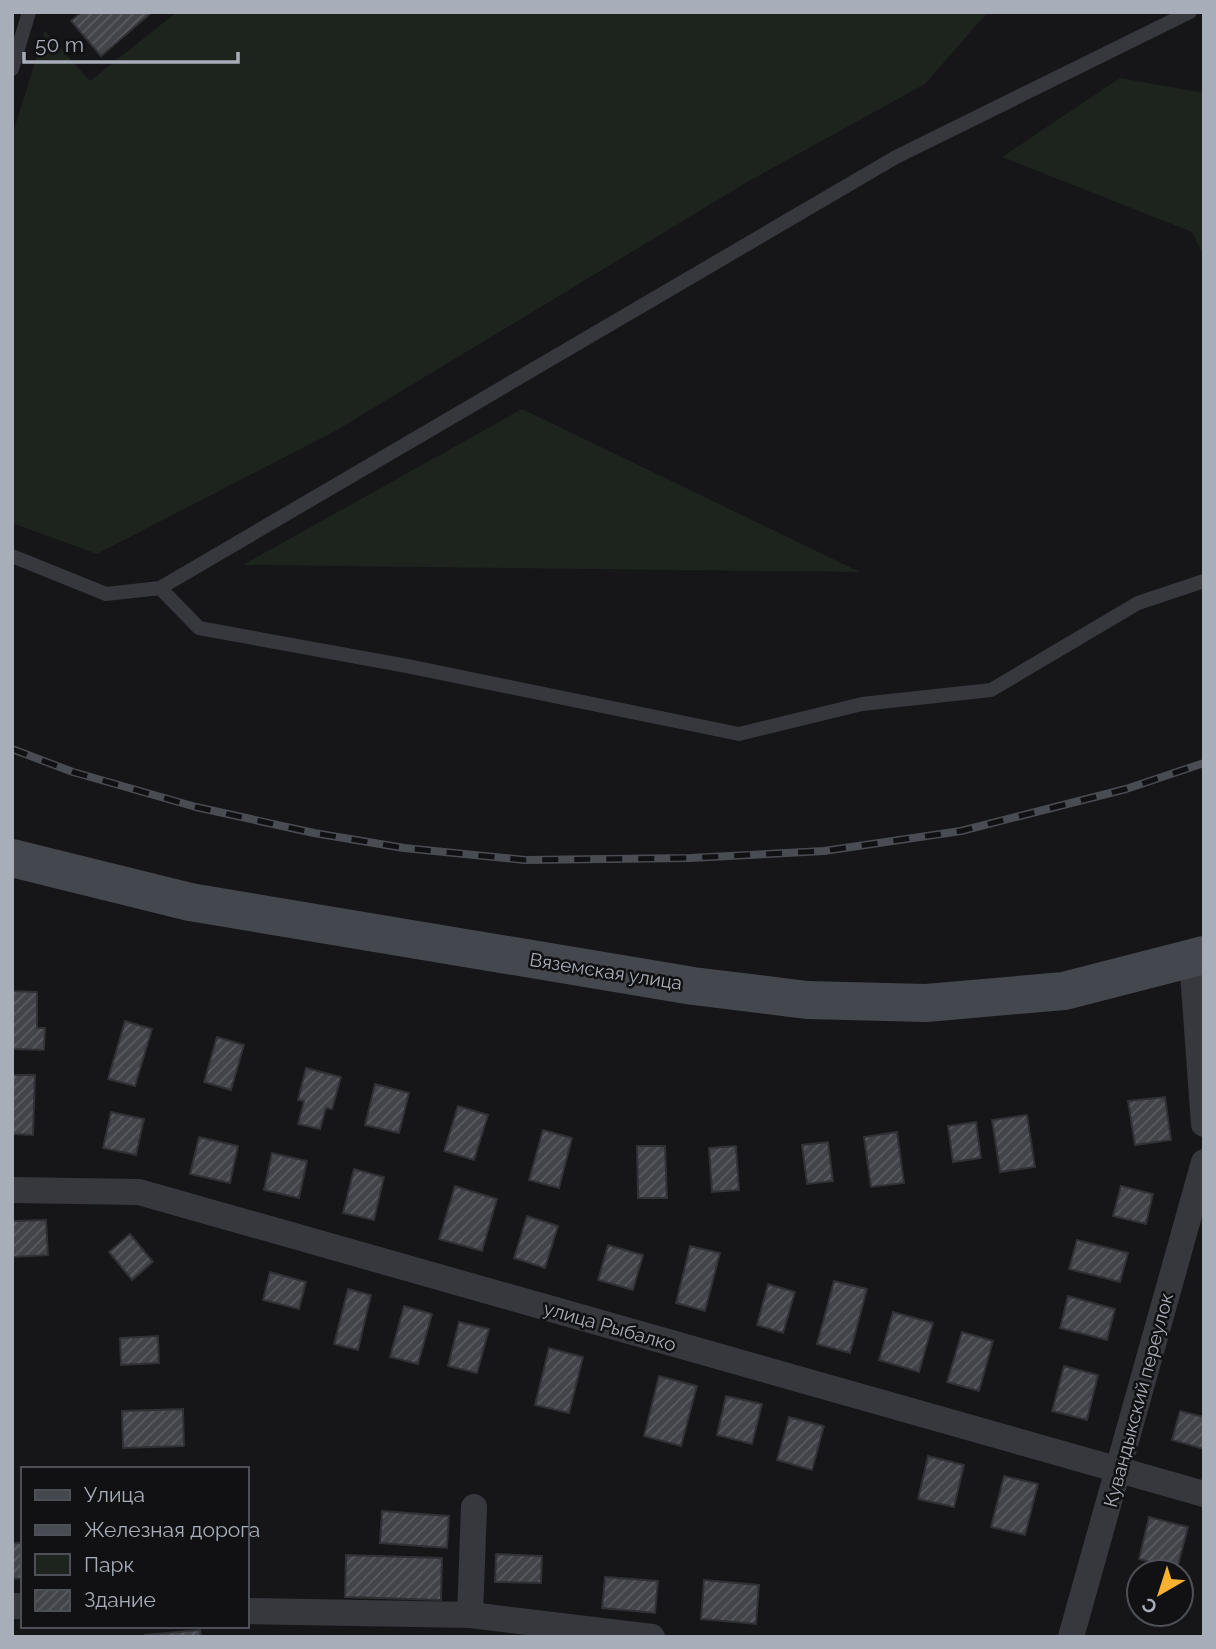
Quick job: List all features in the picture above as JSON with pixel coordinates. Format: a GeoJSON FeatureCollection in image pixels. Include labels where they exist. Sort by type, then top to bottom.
{"type":"FeatureCollection","features":[{"type":"Feature","properties":{"kind":"main road","name":"Вяземская улица"},"geometry":{"type":"LineString","coordinates":[[12,858],[190,902],[693,986],[807,1000],[926,1003],[1064,991],[1198,957]]}},
{"type":"Feature","properties":{"kind":"street"},"geometry":{"type":"LineString","coordinates":[[1198,957],[1204,1124]]}},
{"type":"Feature","properties":{"kind":"street","name":"Кувандыкский переулок"},"geometry":{"type":"LineString","coordinates":[[1072,1637],[1204,1162]]}},
{"type":"Feature","properties":{"kind":"street","name":"улица Рыбалко"},"geometry":{"type":"LineString","coordinates":[[12,1190],[139,1192],[1204,1494]]}},
{"type":"Feature","properties":{"kind":"street"},"geometry":{"type":"LineString","coordinates":[[470,1615],[474,1507]]}},
{"type":"Feature","properties":{"kind":"street"},"geometry":{"type":"LineString","coordinates":[[248,1611],[470,1615],[652,1637]]}},
{"type":"Feature","properties":{"kind":"lane"},"geometry":{"type":"LineString","coordinates":[[12,69],[29,12]]}},
{"type":"Feature","properties":{"kind":"lane"},"geometry":{"type":"LineString","coordinates":[[12,556],[106,594],[160,588],[896,157],[1191,12]]}},
{"type":"Feature","properties":{"kind":"lane"},"geometry":{"type":"LineString","coordinates":[[160,588],[199,628],[407,666],[739,734],[862,704],[991,690],[1138,603],[1204,581]]}},
{"type":"Feature","properties":{"kind":"green space"},"geometry":{"type":"Polygon","coordinates":[[[177,12],[988,12],[925,84],[749,181],[337,430],[97,554],[12,523],[12,136],[45,31],[90,81],[177,12]]]}},
{"type":"Feature","properties":{"kind":"green space"},"geometry":{"type":"Polygon","coordinates":[[[1120,78],[1204,93],[1204,256],[1192,232],[1002,157],[1120,78]]]}},
{"type":"Feature","properties":{"kind":"green space"},"geometry":{"type":"Polygon","coordinates":[[[522,409],[860,572],[243,565],[522,409]]]}},
{"type":"Feature","properties":{"kind":"building"},"geometry":{"type":"Polygon","coordinates":[[[82,12],[152,12],[101,56],[71,21],[82,12]]]}},
{"type":"Feature","properties":{"kind":"building"},"geometry":{"type":"Polygon","coordinates":[[[12,991],[37,992],[37,1028],[45,1028],[44,1050],[12,1049],[12,991]]]}},
{"type":"Feature","properties":{"kind":"building"},"geometry":{"type":"Polygon","coordinates":[[[125,1021],[152,1029],[135,1086],[108,1079],[125,1021]]]}},
{"type":"Feature","properties":{"kind":"building"},"geometry":{"type":"Polygon","coordinates":[[[217,1037],[244,1045],[231,1090],[204,1082],[217,1037]]]}},
{"type":"Feature","properties":{"kind":"building"},"geometry":{"type":"Polygon","coordinates":[[[306,1068],[341,1077],[332,1109],[326,1108],[320,1129],[298,1124],[304,1101],[298,1100],[306,1068]]]}},
{"type":"Feature","properties":{"kind":"building"},"geometry":{"type":"Polygon","coordinates":[[[12,1075],[35,1075],[33,1135],[12,1134],[12,1075]]]}},
{"type":"Feature","properties":{"kind":"building"},"geometry":{"type":"Polygon","coordinates":[[[375,1084],[409,1093],[399,1133],[365,1125],[375,1084]]]}},
{"type":"Feature","properties":{"kind":"building"},"geometry":{"type":"Polygon","coordinates":[[[1165,1097],[1171,1140],[1135,1145],[1128,1101],[1165,1097]]]}},
{"type":"Feature","properties":{"kind":"building"},"geometry":{"type":"Polygon","coordinates":[[[458,1106],[488,1115],[474,1160],[444,1151],[458,1106]]]}},
{"type":"Feature","properties":{"kind":"building"},"geometry":{"type":"Polygon","coordinates":[[[111,1112],[144,1119],[136,1155],[103,1148],[111,1112]]]}},
{"type":"Feature","properties":{"kind":"building"},"geometry":{"type":"Polygon","coordinates":[[[1027,1115],[1035,1167],[1000,1172],[992,1120],[1027,1115]]]}},
{"type":"Feature","properties":{"kind":"building"},"geometry":{"type":"Polygon","coordinates":[[[976,1122],[981,1158],[953,1162],[948,1126],[976,1122]]]}},
{"type":"Feature","properties":{"kind":"building"},"geometry":{"type":"Polygon","coordinates":[[[543,1130],[572,1138],[559,1188],[529,1180],[543,1130]]]}},
{"type":"Feature","properties":{"kind":"building"},"geometry":{"type":"Polygon","coordinates":[[[897,1132],[904,1183],[871,1187],[864,1137],[897,1132]]]}},
{"type":"Feature","properties":{"kind":"building"},"geometry":{"type":"Polygon","coordinates":[[[199,1137],[238,1146],[230,1183],[190,1174],[199,1137]]]}},
{"type":"Feature","properties":{"kind":"building"},"geometry":{"type":"Polygon","coordinates":[[[828,1142],[833,1181],[807,1184],[802,1145],[828,1142]]]}},
{"type":"Feature","properties":{"kind":"building"},"geometry":{"type":"Polygon","coordinates":[[[637,1146],[665,1146],[667,1198],[638,1198],[637,1146]]]}},
{"type":"Feature","properties":{"kind":"building"},"geometry":{"type":"Polygon","coordinates":[[[736,1146],[739,1190],[712,1192],[709,1148],[736,1146]]]}},
{"type":"Feature","properties":{"kind":"building"},"geometry":{"type":"Polygon","coordinates":[[[272,1153],[307,1161],[299,1198],[264,1190],[272,1153]]]}},
{"type":"Feature","properties":{"kind":"building"},"geometry":{"type":"Polygon","coordinates":[[[354,1169],[384,1177],[374,1220],[343,1213],[354,1169]]]}},
{"type":"Feature","properties":{"kind":"building"},"geometry":{"type":"Polygon","coordinates":[[[455,1186],[497,1199],[482,1251],[439,1239],[455,1186]]]}},
{"type":"Feature","properties":{"kind":"building"},"geometry":{"type":"Polygon","coordinates":[[[1121,1186],[1153,1194],[1146,1224],[1113,1216],[1121,1186]]]}},
{"type":"Feature","properties":{"kind":"building"},"geometry":{"type":"Polygon","coordinates":[[[527,1216],[558,1226],[545,1268],[514,1258],[527,1216]]]}},
{"type":"Feature","properties":{"kind":"building"},"geometry":{"type":"Polygon","coordinates":[[[46,1220],[48,1255],[12,1257],[12,1221],[46,1220]]]}},
{"type":"Feature","properties":{"kind":"building"},"geometry":{"type":"Polygon","coordinates":[[[130,1234],[153,1262],[132,1280],[109,1252],[130,1234]]]}},
{"type":"Feature","properties":{"kind":"building"},"geometry":{"type":"Polygon","coordinates":[[[1077,1240],[1128,1253],[1120,1282],[1069,1269],[1077,1240]]]}},
{"type":"Feature","properties":{"kind":"building"},"geometry":{"type":"Polygon","coordinates":[[[608,1245],[643,1255],[633,1290],[598,1280],[608,1245]]]}},
{"type":"Feature","properties":{"kind":"building"},"geometry":{"type":"Polygon","coordinates":[[[690,1246],[720,1253],[705,1311],[676,1303],[690,1246]]]}},
{"type":"Feature","properties":{"kind":"building"},"geometry":{"type":"Polygon","coordinates":[[[270,1272],[306,1282],[299,1309],[263,1300],[270,1272]]]}},
{"type":"Feature","properties":{"kind":"building"},"geometry":{"type":"Polygon","coordinates":[[[834,1281],[867,1289],[850,1353],[817,1344],[834,1281]]]}},
{"type":"Feature","properties":{"kind":"building"},"geometry":{"type":"Polygon","coordinates":[[[768,1284],[795,1292],[783,1333],[757,1325],[768,1284]]]}},
{"type":"Feature","properties":{"kind":"building"},"geometry":{"type":"Polygon","coordinates":[[[348,1289],[371,1295],[358,1350],[334,1344],[348,1289]]]}},
{"type":"Feature","properties":{"kind":"building"},"geometry":{"type":"Polygon","coordinates":[[[1068,1296],[1115,1309],[1107,1340],[1060,1328],[1068,1296]]]}},
{"type":"Feature","properties":{"kind":"building"},"geometry":{"type":"Polygon","coordinates":[[[404,1306],[432,1314],[418,1364],[390,1357],[404,1306]]]}},
{"type":"Feature","properties":{"kind":"building"},"geometry":{"type":"Polygon","coordinates":[[[893,1312],[933,1323],[919,1372],[879,1360],[893,1312]]]}},
{"type":"Feature","properties":{"kind":"building"},"geometry":{"type":"Polygon","coordinates":[[[459,1322],[489,1329],[477,1373],[448,1366],[459,1322]]]}},
{"type":"Feature","properties":{"kind":"building"},"geometry":{"type":"Polygon","coordinates":[[[962,1332],[993,1341],[979,1391],[947,1382],[962,1332]]]}},
{"type":"Feature","properties":{"kind":"building"},"geometry":{"type":"Polygon","coordinates":[[[158,1336],[159,1363],[121,1365],[120,1338],[158,1336]]]}},
{"type":"Feature","properties":{"kind":"building"},"geometry":{"type":"Polygon","coordinates":[[[549,1348],[583,1357],[569,1413],[535,1405],[549,1348]]]}},
{"type":"Feature","properties":{"kind":"building"},"geometry":{"type":"Polygon","coordinates":[[[1064,1366],[1098,1375],[1087,1420],[1052,1411],[1064,1366]]]}},
{"type":"Feature","properties":{"kind":"building"},"geometry":{"type":"Polygon","coordinates":[[[659,1376],[697,1386],[681,1446],[644,1436],[659,1376]]]}},
{"type":"Feature","properties":{"kind":"building"},"geometry":{"type":"Polygon","coordinates":[[[726,1396],[762,1404],[752,1444],[717,1435],[726,1396]]]}},
{"type":"Feature","properties":{"kind":"building"},"geometry":{"type":"Polygon","coordinates":[[[183,1409],[184,1446],[123,1448],[122,1411],[183,1409]]]}},
{"type":"Feature","properties":{"kind":"building"},"geometry":{"type":"Polygon","coordinates":[[[1180,1411],[1204,1417],[1204,1449],[1172,1440],[1180,1411]]]}},
{"type":"Feature","properties":{"kind":"building"},"geometry":{"type":"Polygon","coordinates":[[[789,1417],[824,1426],[812,1470],[777,1460],[789,1417]]]}},
{"type":"Feature","properties":{"kind":"building"},"geometry":{"type":"Polygon","coordinates":[[[928,1456],[964,1465],[954,1507],[918,1499],[928,1456]]]}},
{"type":"Feature","properties":{"kind":"building"},"geometry":{"type":"Polygon","coordinates":[[[1004,1476],[1038,1484],[1025,1535],[991,1527],[1004,1476]]]}},
{"type":"Feature","properties":{"kind":"building"},"geometry":{"type":"Polygon","coordinates":[[[382,1511],[449,1516],[447,1548],[380,1543],[382,1511]]]}},
{"type":"Feature","properties":{"kind":"building"},"geometry":{"type":"Polygon","coordinates":[[[1149,1517],[1188,1527],[1180,1558],[1139,1558],[1149,1517]]]}},
{"type":"Feature","properties":{"kind":"building"},"geometry":{"type":"Polygon","coordinates":[[[12,1543],[21,1543],[21,1578],[12,1579],[12,1543]]]}},
{"type":"Feature","properties":{"kind":"building"},"geometry":{"type":"Polygon","coordinates":[[[496,1554],[542,1556],[541,1583],[495,1582],[496,1554]]]}},
{"type":"Feature","properties":{"kind":"building"},"geometry":{"type":"Polygon","coordinates":[[[346,1555],[442,1558],[441,1600],[345,1597],[346,1555]]]}},
{"type":"Feature","properties":{"kind":"building"},"geometry":{"type":"Polygon","coordinates":[[[605,1577],[658,1581],[655,1613],[602,1608],[605,1577]]]}},
{"type":"Feature","properties":{"kind":"building"},"geometry":{"type":"Polygon","coordinates":[[[704,1580],[759,1585],[756,1624],[701,1619],[704,1580]]]}},
{"type":"Feature","properties":{"kind":"building"},"geometry":{"type":"Polygon","coordinates":[[[200,1630],[201,1637],[145,1637],[145,1635],[200,1630]]]}},
{"type":"Feature","properties":{"kind":"railway"},"geometry":{"type":"LineString","coordinates":[[12,749],[73,772],[196,807],[314,833],[404,848],[525,860],[690,858],[824,851],[961,831],[1126,789],[1204,763]]}}]}
